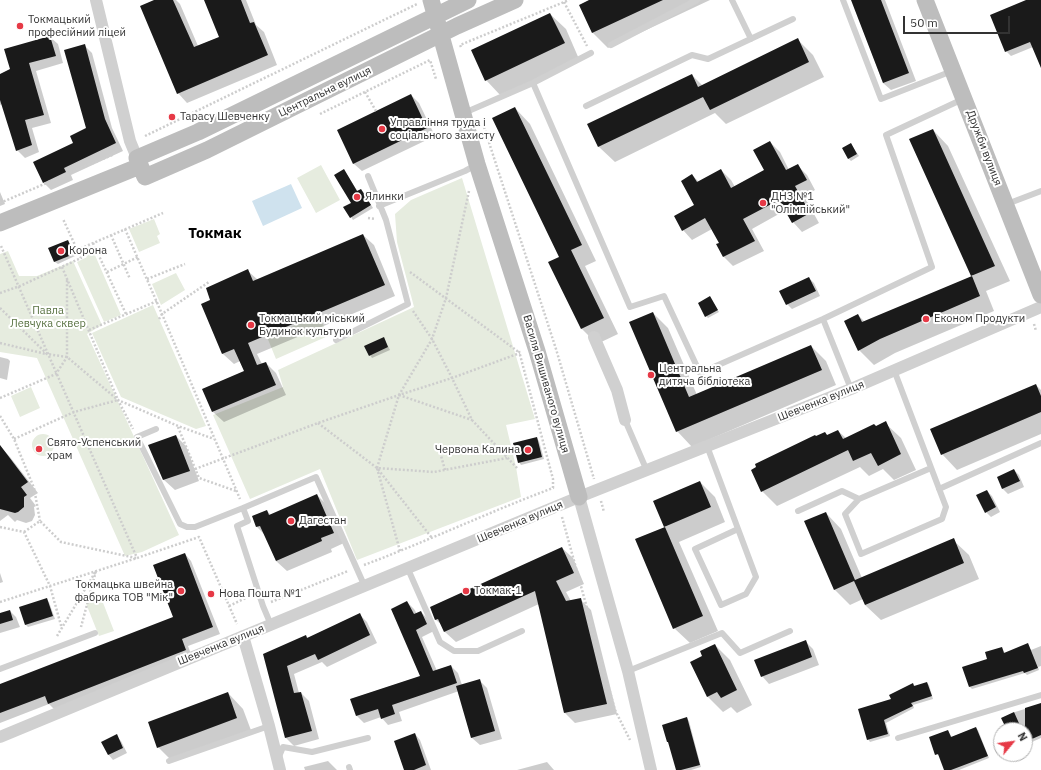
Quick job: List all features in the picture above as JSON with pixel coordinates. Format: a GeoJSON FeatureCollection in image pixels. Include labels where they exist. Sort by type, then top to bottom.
{"type":"FeatureCollection","features":[{"type":"Feature","properties":{"kind":"street"},"geometry":{"type":"LineString","coordinates":[[96,0],[130,141],[139,162]]}},
{"type":"Feature","properties":{"kind":"street","name":"Центральна вулиця"},"geometry":{"type":"LineString","coordinates":[[0,223],[139,162],[198,132],[429,6],[468,0]]}},
{"type":"Feature","properties":{"kind":"street","name":"Центральна вулиця"},"geometry":{"type":"LineString","coordinates":[[139,162],[145,177],[160,171],[221,143],[440,35],[515,0]]}},
{"type":"Feature","properties":{"kind":"street","name":"Дружби вулиця"},"geometry":{"type":"LineString","coordinates":[[925,0],[1041,295]]}},
{"type":"Feature","properties":{"kind":"street","name":"Василя Вишиваного вулиця"},"geometry":{"type":"LineString","coordinates":[[429,6],[471,110],[477,164],[537,351],[579,497],[628,671],[651,770]]}},
{"type":"Feature","properties":{"kind":"street","name":"Шевченка вулиця"},"geometry":{"type":"LineString","coordinates":[[0,737],[579,497],[851,389],[1041,307]]}},
{"type":"Feature","properties":{"kind":"street"},"geometry":{"type":"LineString","coordinates":[[594,337],[617,390],[625,420]]}},
{"type":"Feature","properties":{"kind":"street"},"geometry":{"type":"LineString","coordinates":[[243,636],[279,765]]}},
{"type":"Feature","properties":{"kind":"lane"},"geometry":{"type":"LineString","coordinates":[[611,45],[697,0]]}},
{"type":"Feature","properties":{"kind":"lane"},"geometry":{"type":"LineString","coordinates":[[732,0],[751,39]]}},
{"type":"Feature","properties":{"kind":"lane"},"geometry":{"type":"LineString","coordinates":[[843,0],[881,99],[954,71]]}},
{"type":"Feature","properties":{"kind":"lane"},"geometry":{"type":"LineString","coordinates":[[586,106],[692,55],[708,59],[793,19]]}},
{"type":"Feature","properties":{"kind":"lane"},"geometry":{"type":"LineString","coordinates":[[471,110],[533,83],[591,53]]}},
{"type":"Feature","properties":{"kind":"lane"},"geometry":{"type":"LineString","coordinates":[[533,83],[630,307],[664,296],[700,373],[823,319],[932,267],[886,135],[964,98]]}},
{"type":"Feature","properties":{"kind":"lane"},"geometry":{"type":"LineString","coordinates":[[379,206],[465,171],[477,164]]}},
{"type":"Feature","properties":{"kind":"lane"},"geometry":{"type":"LineString","coordinates":[[336,340],[408,304],[386,220],[368,176]]}},
{"type":"Feature","properties":{"kind":"lane"},"geometry":{"type":"LineString","coordinates":[[1006,205],[1041,191]]}},
{"type":"Feature","properties":{"kind":"lane"},"geometry":{"type":"LineString","coordinates":[[823,319],[851,389]]}},
{"type":"Feature","properties":{"kind":"lane"},"geometry":{"type":"LineString","coordinates":[[894,370],[946,507],[942,519],[860,554],[845,514],[859,499],[931,468]]}},
{"type":"Feature","properties":{"kind":"lane"},"geometry":{"type":"LineString","coordinates":[[625,420],[647,471]]}},
{"type":"Feature","properties":{"kind":"lane"},"geometry":{"type":"LineString","coordinates":[[156,429],[138,437],[180,524],[187,527],[195,527],[316,477],[365,587]]}},
{"type":"Feature","properties":{"kind":"lane"},"geometry":{"type":"LineString","coordinates":[[939,489],[1041,443]]}},
{"type":"Feature","properties":{"kind":"lane"},"geometry":{"type":"LineString","coordinates":[[708,446],[756,577],[746,594],[721,605],[695,550],[738,529]]}},
{"type":"Feature","properties":{"kind":"lane"},"geometry":{"type":"LineString","coordinates":[[798,511],[842,491],[859,499]]}},
{"type":"Feature","properties":{"kind":"lane"},"geometry":{"type":"LineString","coordinates":[[243,508],[248,521],[238,526],[263,606],[271,625]]}},
{"type":"Feature","properties":{"kind":"lane"},"geometry":{"type":"LineString","coordinates":[[408,569],[440,642],[454,651],[478,651],[522,631]]}},
{"type":"Feature","properties":{"kind":"lane"},"geometry":{"type":"LineString","coordinates":[[628,671],[722,633],[740,653],[790,631]]}},
{"type":"Feature","properties":{"kind":"lane"},"geometry":{"type":"LineString","coordinates":[[0,669],[95,633]]}},
{"type":"Feature","properties":{"kind":"lane"},"geometry":{"type":"LineString","coordinates":[[898,738],[1041,695]]}},
{"type":"Feature","properties":{"kind":"lane"},"geometry":{"type":"LineString","coordinates":[[170,761],[269,726]]}},
{"type":"Feature","properties":{"kind":"lane"},"geometry":{"type":"LineString","coordinates":[[279,765],[283,747],[312,752],[368,738]]}},
{"type":"Feature","properties":{"kind":"path"},"geometry":{"type":"LineString","coordinates":[[462,52],[460,45],[569,0]]}},
{"type":"Feature","properties":{"kind":"path"},"geometry":{"type":"LineString","coordinates":[[564,2],[591,53]]}},
{"type":"Feature","properties":{"kind":"path"},"geometry":{"type":"LineString","coordinates":[[145,136],[429,6]]}},
{"type":"Feature","properties":{"kind":"path"},"geometry":{"type":"LineString","coordinates":[[320,114],[430,60],[436,82]]}},
{"type":"Feature","properties":{"kind":"path"},"geometry":{"type":"LineString","coordinates":[[365,92],[376,111]]}},
{"type":"Feature","properties":{"kind":"path"},"geometry":{"type":"LineString","coordinates":[[471,110],[556,349],[604,512]]}},
{"type":"Feature","properties":{"kind":"path"},"geometry":{"type":"LineString","coordinates":[[0,203],[112,155],[122,144]]}},
{"type":"Feature","properties":{"kind":"path"},"geometry":{"type":"LineString","coordinates":[[400,551],[377,468],[399,395],[432,339],[446,298],[470,188],[472,195]]}},
{"type":"Feature","properties":{"kind":"path"},"geometry":{"type":"LineString","coordinates":[[77,250],[162,213]]}},
{"type":"Feature","properties":{"kind":"path"},"geometry":{"type":"LineString","coordinates":[[0,293],[20,286],[81,258],[63,220]]}},
{"type":"Feature","properties":{"kind":"path"},"geometry":{"type":"LineString","coordinates":[[125,229],[157,301],[243,508]]}},
{"type":"Feature","properties":{"kind":"path"},"geometry":{"type":"LineString","coordinates":[[111,235],[130,279]]}},
{"type":"Feature","properties":{"kind":"path"},"geometry":{"type":"LineString","coordinates":[[93,243],[126,314]]}},
{"type":"Feature","properties":{"kind":"path"},"geometry":{"type":"LineString","coordinates":[[1,246],[20,286],[47,354],[74,412],[137,558]]}},
{"type":"Feature","properties":{"kind":"path"},"geometry":{"type":"LineString","coordinates":[[107,272],[138,257]]}},
{"type":"Feature","properties":{"kind":"path"},"geometry":{"type":"LineString","coordinates":[[398,263],[520,353]]}},
{"type":"Feature","properties":{"kind":"path"},"geometry":{"type":"LineString","coordinates":[[147,279],[185,264]]}},
{"type":"Feature","properties":{"kind":"path"},"geometry":{"type":"LineString","coordinates":[[62,267],[118,400],[138,437]]}},
{"type":"Feature","properties":{"kind":"path"},"geometry":{"type":"LineString","coordinates":[[0,398],[56,374],[67,357],[67,279]]}},
{"type":"Feature","properties":{"kind":"path"},"geometry":{"type":"LineString","coordinates":[[159,319],[162,314],[209,282]]}},
{"type":"Feature","properties":{"kind":"path"},"geometry":{"type":"LineString","coordinates":[[89,330],[157,301]]}},
{"type":"Feature","properties":{"kind":"path"},"geometry":{"type":"LineString","coordinates":[[408,304],[432,339],[472,420],[518,469]]}},
{"type":"Feature","properties":{"kind":"path"},"geometry":{"type":"LineString","coordinates":[[0,308],[47,354]]}},
{"type":"Feature","properties":{"kind":"path"},"geometry":{"type":"LineString","coordinates":[[0,343],[67,357],[118,400],[178,426],[215,439]]}},
{"type":"Feature","properties":{"kind":"path"},"geometry":{"type":"LineString","coordinates":[[517,345],[553,479],[553,488],[614,710],[631,743]]}},
{"type":"Feature","properties":{"kind":"path"},"geometry":{"type":"LineString","coordinates":[[195,469],[318,423],[452,378],[520,353],[556,349]]}},
{"type":"Feature","properties":{"kind":"path"},"geometry":{"type":"LineString","coordinates":[[114,391],[118,390]]}},
{"type":"Feature","properties":{"kind":"path"},"geometry":{"type":"LineString","coordinates":[[399,395],[472,420]]}},
{"type":"Feature","properties":{"kind":"path"},"geometry":{"type":"LineString","coordinates":[[14,439],[74,412],[118,400]]}},
{"type":"Feature","properties":{"kind":"path"},"geometry":{"type":"LineString","coordinates":[[0,416],[14,439],[34,488],[40,521],[61,542],[137,558]]}},
{"type":"Feature","properties":{"kind":"path"},"geometry":{"type":"LineString","coordinates":[[318,423],[377,468],[432,538]]}},
{"type":"Feature","properties":{"kind":"path"},"geometry":{"type":"LineString","coordinates":[[178,426],[199,478],[236,491]]}},
{"type":"Feature","properties":{"kind":"path"},"geometry":{"type":"LineString","coordinates":[[438,445],[445,470]]}},
{"type":"Feature","properties":{"kind":"path"},"geometry":{"type":"LineString","coordinates":[[377,468],[434,472],[507,458]]}},
{"type":"Feature","properties":{"kind":"path"},"geometry":{"type":"LineString","coordinates":[[229,606],[252,595],[258,608],[553,488]]}},
{"type":"Feature","properties":{"kind":"path"},"geometry":{"type":"LineString","coordinates":[[0,527],[24,532],[40,521]]}},
{"type":"Feature","properties":{"kind":"path"},"geometry":{"type":"LineString","coordinates":[[24,532],[50,586],[62,629]]}},
{"type":"Feature","properties":{"kind":"path"},"geometry":{"type":"LineString","coordinates":[[0,602],[199,537],[243,636]]}},
{"type":"Feature","properties":{"kind":"path"},"geometry":{"type":"LineString","coordinates":[[48,650],[96,571]]}},
{"type":"Feature","properties":{"kind":"path"},"geometry":{"type":"LineString","coordinates":[[78,640],[96,571]]}},
{"type":"Feature","properties":{"kind":"green space"},"geometry":{"type":"Polygon","coordinates":[[[321,165],[340,200],[316,213],[297,178],[321,165]]]}},
{"type":"Feature","properties":{"kind":"green space"},"geometry":{"type":"Polygon","coordinates":[[[462,178],[535,419],[506,425],[516,467],[521,497],[357,560],[320,469],[250,499],[213,415],[283,387],[278,370],[414,307],[397,242],[395,214],[411,200],[462,178]]]}},
{"type":"Feature","properties":{"kind":"green space"},"geometry":{"type":"Polygon","coordinates":[[[154,219],[160,234],[157,236],[160,243],[139,252],[129,229],[154,219]]]}},
{"type":"Feature","properties":{"kind":"green space"},"geometry":{"type":"Polygon","coordinates":[[[91,246],[121,315],[104,322],[77,262],[87,257],[83,249],[91,246]]]}},
{"type":"Feature","properties":{"kind":"green space","name":"Павла Левчука сквер"},"geometry":{"type":"Polygon","coordinates":[[[8,251],[19,276],[37,276],[73,261],[102,325],[87,334],[179,535],[142,552],[125,556],[37,358],[0,352],[0,254],[8,251]]]}},
{"type":"Feature","properties":{"kind":"green space"},"geometry":{"type":"Polygon","coordinates":[[[176,273],[185,290],[161,305],[152,284],[176,273]]]}},
{"type":"Feature","properties":{"kind":"green space"},"geometry":{"type":"Polygon","coordinates":[[[153,305],[206,426],[196,429],[121,397],[92,333],[153,305]]]}},
{"type":"Feature","properties":{"kind":"green space"},"geometry":{"type":"Polygon","coordinates":[[[319,315],[328,336],[276,359],[267,337],[319,315]]]}},
{"type":"Feature","properties":{"kind":"green space"},"geometry":{"type":"Polygon","coordinates":[[[31,387],[40,408],[20,417],[11,396],[31,387]]]}},
{"type":"Feature","properties":{"kind":"green space"},"geometry":{"type":"Polygon","coordinates":[[[43,434],[51,437],[54,445],[51,453],[43,456],[35,453],[32,445],[35,437],[43,434]]]}},
{"type":"Feature","properties":{"kind":"green space"},"geometry":{"type":"Polygon","coordinates":[[[100,595],[114,631],[99,636],[85,601],[100,595]]]}},
{"type":"Feature","properties":{"kind":"water"},"geometry":{"type":"Polygon","coordinates":[[[291,184],[302,208],[263,226],[252,201],[291,184]]]}},
{"type":"Feature","properties":{"kind":"building"},"geometry":{"type":"Polygon","coordinates":[[[154,0],[173,0],[194,47],[219,37],[204,0],[241,0],[250,23],[254,22],[268,55],[177,94],[140,6],[154,0]]]}},
{"type":"Feature","properties":{"kind":"building"},"geometry":{"type":"Polygon","coordinates":[[[589,0],[663,0],[592,33],[579,5],[589,0]]]}},
{"type":"Feature","properties":{"kind":"building"},"geometry":{"type":"Polygon","coordinates":[[[851,0],[881,0],[909,73],[883,83],[851,0]]]}},
{"type":"Feature","properties":{"kind":"building"},"geometry":{"type":"Polygon","coordinates":[[[1026,0],[1041,0],[1041,68],[1030,42],[1005,52],[990,15],[1026,0]]]}},
{"type":"Feature","properties":{"kind":"building"},"geometry":{"type":"Polygon","coordinates":[[[550,13],[565,43],[485,81],[471,50],[550,13]]]}},
{"type":"Feature","properties":{"kind":"building"},"geometry":{"type":"Polygon","coordinates":[[[50,36],[56,56],[29,63],[44,115],[25,120],[32,145],[16,151],[0,100],[0,74],[10,69],[4,49],[50,36]]]}},
{"type":"Feature","properties":{"kind":"building"},"geometry":{"type":"Polygon","coordinates":[[[798,38],[809,62],[710,110],[703,97],[598,147],[587,124],[692,74],[698,87],[798,38]]]}},
{"type":"Feature","properties":{"kind":"building"},"geometry":{"type":"Polygon","coordinates":[[[85,44],[105,119],[116,143],[64,168],[66,172],[43,183],[33,162],[73,143],[70,136],[86,128],[64,50],[85,44]]]}},
{"type":"Feature","properties":{"kind":"building","name":"Управління труда і соціального захисту"},"geometry":{"type":"Polygon","coordinates":[[[411,94],[427,128],[353,164],[337,130],[411,94]]]}},
{"type":"Feature","properties":{"kind":"building"},"geometry":{"type":"Polygon","coordinates":[[[515,107],[582,245],[571,250],[604,318],[581,329],[548,262],[559,257],[492,118],[515,107]]]}},
{"type":"Feature","properties":{"kind":"building"},"geometry":{"type":"Polygon","coordinates":[[[933,129],[995,266],[971,276],[909,139],[933,129]]]}},
{"type":"Feature","properties":{"kind":"building"},"geometry":{"type":"Polygon","coordinates":[[[770,141],[786,170],[798,164],[807,180],[795,186],[810,213],[792,223],[779,200],[743,219],[755,241],[723,257],[716,244],[719,243],[705,218],[682,231],[674,216],[694,205],[681,181],[692,174],[697,182],[721,169],[731,188],[764,170],[753,150],[770,141]]]}},
{"type":"Feature","properties":{"kind":"building"},"geometry":{"type":"Polygon","coordinates":[[[851,143],[857,154],[848,159],[842,148],[851,143]]]}},
{"type":"Feature","properties":{"kind":"building","name":"Ялинки"},"geometry":{"type":"Polygon","coordinates":[[[344,169],[357,191],[361,189],[371,205],[350,218],[343,207],[351,203],[334,175],[344,169]]]}},
{"type":"Feature","properties":{"kind":"building","name":"Токмацький міський Будинок культури"},"geometry":{"type":"Polygon","coordinates":[[[363,234],[385,285],[248,343],[257,365],[266,362],[276,385],[212,412],[202,389],[244,371],[234,349],[222,354],[201,304],[210,300],[206,288],[248,269],[253,281],[363,234]]]}},
{"type":"Feature","properties":{"kind":"building","name":"Корона"},"geometry":{"type":"Polygon","coordinates":[[[68,240],[74,254],[54,262],[48,248],[68,240]]]}},
{"type":"Feature","properties":{"kind":"building"},"geometry":{"type":"Polygon","coordinates":[[[972,276],[980,296],[880,339],[858,351],[844,321],[858,314],[862,322],[972,276]]]}},
{"type":"Feature","properties":{"kind":"building"},"geometry":{"type":"Polygon","coordinates":[[[809,277],[816,291],[786,305],[779,291],[809,277]]]}},
{"type":"Feature","properties":{"kind":"building"},"geometry":{"type":"Polygon","coordinates":[[[710,296],[718,310],[705,317],[698,303],[710,296]]]}},
{"type":"Feature","properties":{"kind":"building"},"geometry":{"type":"Polygon","coordinates":[[[653,312],[689,397],[811,345],[822,370],[676,432],[629,322],[653,312]]]}},
{"type":"Feature","properties":{"kind":"building"},"geometry":{"type":"Polygon","coordinates":[[[384,337],[388,347],[369,356],[364,346],[384,337]]]}},
{"type":"Feature","properties":{"kind":"building"},"geometry":{"type":"Polygon","coordinates":[[[1036,384],[1041,396],[1041,412],[941,455],[930,429],[1036,384]]]}},
{"type":"Feature","properties":{"kind":"building"},"geometry":{"type":"Polygon","coordinates":[[[886,421],[901,454],[878,466],[871,453],[853,461],[848,450],[761,492],[751,470],[756,467],[755,464],[815,435],[816,436],[825,432],[827,435],[838,430],[843,439],[874,424],[876,426],[886,421]]]}},
{"type":"Feature","properties":{"kind":"building"},"geometry":{"type":"Polygon","coordinates":[[[176,435],[190,471],[163,480],[148,445],[176,435]]]}},
{"type":"Feature","properties":{"kind":"building","name":"Червона Калина"},"geometry":{"type":"Polygon","coordinates":[[[537,437],[542,457],[518,463],[513,443],[537,437]]]}},
{"type":"Feature","properties":{"kind":"building"},"geometry":{"type":"Polygon","coordinates":[[[0,445],[28,482],[21,487],[27,495],[24,497],[24,507],[15,513],[0,509],[0,445]]]}},
{"type":"Feature","properties":{"kind":"building"},"geometry":{"type":"Polygon","coordinates":[[[1014,469],[1020,481],[1002,489],[997,477],[1014,469]]]}},
{"type":"Feature","properties":{"kind":"building"},"geometry":{"type":"Polygon","coordinates":[[[700,481],[711,507],[664,527],[653,501],[700,481]]]}},
{"type":"Feature","properties":{"kind":"building"},"geometry":{"type":"Polygon","coordinates":[[[987,490],[996,507],[985,513],[976,495],[987,490]]]}},
{"type":"Feature","properties":{"kind":"building","name":"Дагестан"},"geometry":{"type":"Polygon","coordinates":[[[317,494],[334,533],[321,538],[322,541],[276,561],[260,526],[256,527],[252,516],[267,510],[269,515],[317,494]]]}},
{"type":"Feature","properties":{"kind":"building"},"geometry":{"type":"Polygon","coordinates":[[[826,512],[855,580],[954,538],[964,563],[865,605],[854,581],[834,590],[804,521],[826,512]]]}},
{"type":"Feature","properties":{"kind":"building"},"geometry":{"type":"Polygon","coordinates":[[[665,527],[703,616],[673,629],[635,539],[665,527]]]}},
{"type":"Feature","properties":{"kind":"building"},"geometry":{"type":"Polygon","coordinates":[[[562,547],[574,573],[556,581],[566,601],[581,598],[607,704],[564,713],[535,591],[444,632],[438,619],[435,620],[430,607],[562,547]]]}},
{"type":"Feature","properties":{"kind":"building"},"geometry":{"type":"Polygon","coordinates":[[[185,553],[213,627],[182,639],[186,650],[48,704],[45,696],[0,713],[0,684],[173,617],[153,565],[185,553]]]}},
{"type":"Feature","properties":{"kind":"building"},"geometry":{"type":"Polygon","coordinates":[[[47,598],[53,616],[25,625],[19,607],[47,598]]]}},
{"type":"Feature","properties":{"kind":"building"},"geometry":{"type":"Polygon","coordinates":[[[407,601],[414,614],[421,611],[427,624],[416,630],[433,671],[451,665],[457,683],[392,705],[395,714],[381,719],[378,709],[356,716],[350,699],[420,676],[391,609],[407,601]]]}},
{"type":"Feature","properties":{"kind":"building"},"geometry":{"type":"Polygon","coordinates":[[[10,610],[13,620],[0,624],[0,613],[10,610]]]}},
{"type":"Feature","properties":{"kind":"building"},"geometry":{"type":"Polygon","coordinates":[[[360,613],[370,635],[318,660],[315,654],[287,666],[294,693],[301,692],[312,731],[285,738],[263,654],[306,635],[307,638],[360,613]]]}},
{"type":"Feature","properties":{"kind":"building"},"geometry":{"type":"Polygon","coordinates":[[[806,640],[812,657],[761,677],[754,660],[806,640]]]}},
{"type":"Feature","properties":{"kind":"building"},"geometry":{"type":"Polygon","coordinates":[[[1028,643],[1038,668],[969,687],[962,667],[987,659],[985,652],[1002,647],[1004,653],[1028,643]]]}},
{"type":"Feature","properties":{"kind":"building"},"geometry":{"type":"Polygon","coordinates":[[[715,644],[737,690],[721,698],[717,692],[707,697],[690,662],[702,656],[700,651],[715,644]]]}},
{"type":"Feature","properties":{"kind":"building"},"geometry":{"type":"Polygon","coordinates":[[[480,679],[495,731],[471,738],[456,686],[480,679]]]}},
{"type":"Feature","properties":{"kind":"building"},"geometry":{"type":"Polygon","coordinates":[[[927,682],[932,696],[911,703],[913,706],[884,720],[888,734],[867,740],[858,709],[891,699],[889,695],[913,683],[914,686],[927,682]]]}},
{"type":"Feature","properties":{"kind":"building"},"geometry":{"type":"Polygon","coordinates":[[[228,692],[237,718],[157,748],[148,722],[228,692]]]}},
{"type":"Feature","properties":{"kind":"building"},"geometry":{"type":"Polygon","coordinates":[[[1041,703],[1041,735],[1033,738],[1033,722],[1025,722],[1025,708],[1041,703]]]}},
{"type":"Feature","properties":{"kind":"building"},"geometry":{"type":"Polygon","coordinates":[[[1014,712],[1018,722],[1003,722],[1001,718],[1014,712]]]}},
{"type":"Feature","properties":{"kind":"building"},"geometry":{"type":"Polygon","coordinates":[[[687,717],[700,765],[676,770],[662,725],[687,717]]]}},
{"type":"Feature","properties":{"kind":"building"},"geometry":{"type":"Polygon","coordinates":[[[976,727],[988,756],[951,770],[944,770],[938,754],[935,755],[929,737],[948,730],[951,737],[976,727]]]}},
{"type":"Feature","properties":{"kind":"building"},"geometry":{"type":"Polygon","coordinates":[[[415,733],[426,765],[414,770],[404,770],[394,741],[415,733]]]}},
{"type":"Feature","properties":{"kind":"building"},"geometry":{"type":"Polygon","coordinates":[[[117,734],[123,748],[108,755],[101,742],[117,734]]]}},
{"type":"Feature","properties":{"kind":"place","name":"Токмацький професійний ліцей"},"geometry":{"type":"Point","coordinates":[20,26]}},
{"type":"Feature","properties":{"kind":"place","name":"Тарасу Шевченку"},"geometry":{"type":"Point","coordinates":[172,117]}},
{"type":"Feature","properties":{"kind":"place","name":"Управління труда і соціального захисту"},"geometry":{"type":"Point","coordinates":[382,129]}},
{"type":"Feature","properties":{"kind":"place","name":"Ялинки"},"geometry":{"type":"Point","coordinates":[357,197]}},
{"type":"Feature","properties":{"kind":"place","name":"ДНЗ №1 \"Олімпійський\""},"geometry":{"type":"Point","coordinates":[763,203]}},
{"type":"Feature","properties":{"kind":"place","name":"Корона"},"geometry":{"type":"Point","coordinates":[61,251]}},
{"type":"Feature","properties":{"kind":"place","name":"Економ Продукти"},"geometry":{"type":"Point","coordinates":[926,319]}},
{"type":"Feature","properties":{"kind":"place","name":"Токмацький міський Будинок культури"},"geometry":{"type":"Point","coordinates":[251,325]}},
{"type":"Feature","properties":{"kind":"place","name":"Центральна дитяча бібліотека"},"geometry":{"type":"Point","coordinates":[651,375]}},
{"type":"Feature","properties":{"kind":"place","name":"Свято-Успенський храм"},"geometry":{"type":"Point","coordinates":[39,449]}},
{"type":"Feature","properties":{"kind":"place","name":"Червона Калина"},"geometry":{"type":"Point","coordinates":[528,450]}},
{"type":"Feature","properties":{"kind":"place","name":"Дагестан"},"geometry":{"type":"Point","coordinates":[291,521]}},
{"type":"Feature","properties":{"kind":"place","name":"Токмацька швейна фабрика ТОВ \"Мік\""},"geometry":{"type":"Point","coordinates":[181,591]}},
{"type":"Feature","properties":{"kind":"place","name":"Токмак-1"},"geometry":{"type":"Point","coordinates":[466,591]}},
{"type":"Feature","properties":{"kind":"place","name":"Нова Пошта №1"},"geometry":{"type":"Point","coordinates":[211,594]}},
{"type":"Feature","properties":{"kind":"district","name":"Токмак"},"geometry":{"type":"Point","coordinates":[215,234]}}]}
